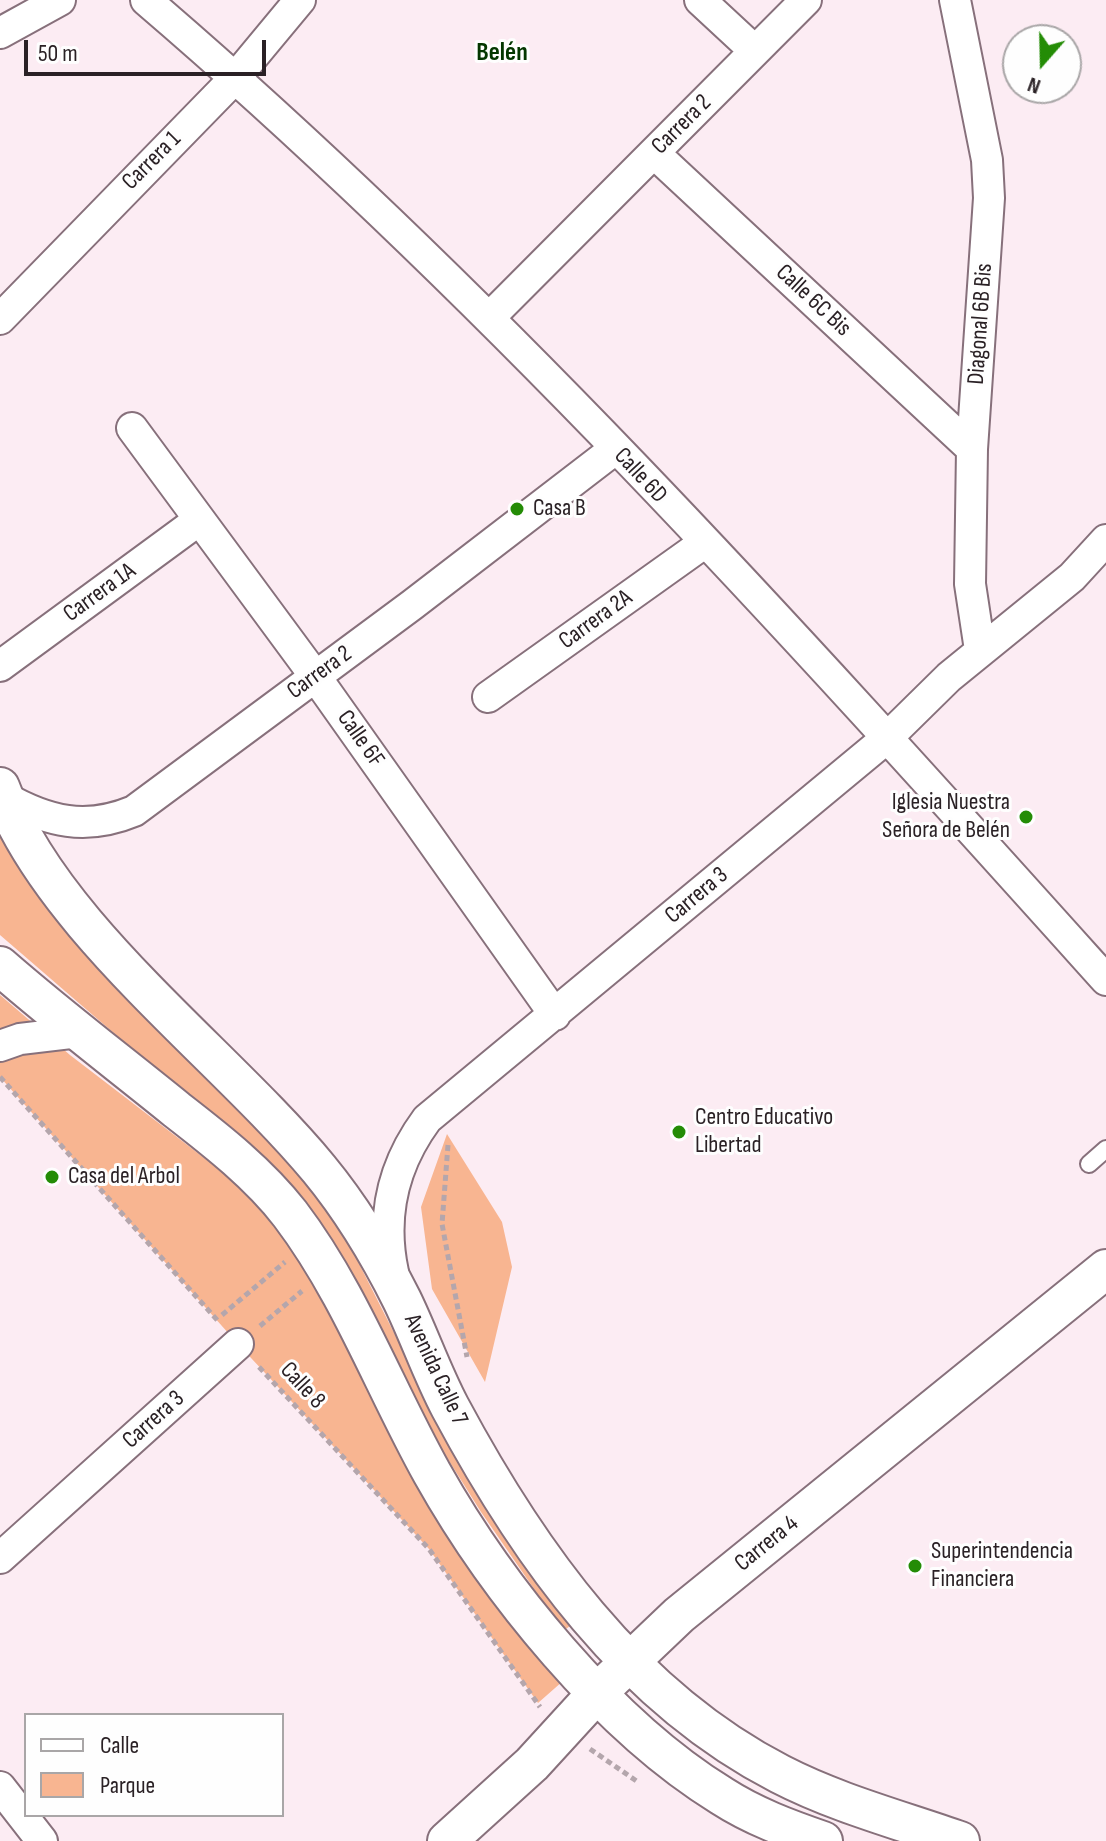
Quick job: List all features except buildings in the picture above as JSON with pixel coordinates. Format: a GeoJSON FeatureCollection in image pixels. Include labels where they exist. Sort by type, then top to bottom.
{"type":"FeatureCollection","features":[{"type":"Feature","properties":{"kind":"street"},"geometry":{"type":"LineString","coordinates":[[0,33],[60,0]]}},
{"type":"Feature","properties":{"kind":"street","name":"Calle 6D"},"geometry":{"type":"LineString","coordinates":[[146,0],[236,77],[490,317],[888,737],[1106,980]]}},
{"type":"Feature","properties":{"kind":"street","name":"Carrera 1"},"geometry":{"type":"LineString","coordinates":[[0,319],[236,77],[300,0]]}},
{"type":"Feature","properties":{"kind":"street"},"geometry":{"type":"LineString","coordinates":[[700,0],[755,51]]}},
{"type":"Feature","properties":{"kind":"street","name":"Carrera 2"},"geometry":{"type":"LineString","coordinates":[[490,317],[806,0]]}},
{"type":"Feature","properties":{"kind":"street","name":"Diagonal 6B Bis"},"geometry":{"type":"LineString","coordinates":[[955,0],[987,160],[989,198],[972,449],[970,584],[980,650]]}},
{"type":"Feature","properties":{"kind":"street","name":"Calle 6C Bis"},"geometry":{"type":"LineString","coordinates":[[654,153],[972,449]]}},
{"type":"Feature","properties":{"kind":"street","name":"Calle 6F"},"geometry":{"type":"LineString","coordinates":[[132,428],[315,676],[555,1015]]}},
{"type":"Feature","properties":{"kind":"street","name":"Carrera 2"},"geometry":{"type":"LineString","coordinates":[[2,792],[40,816],[78,823],[116,818],[151,800],[615,449]]}},
{"type":"Feature","properties":{"kind":"street","name":"Carrera 1A"},"geometry":{"type":"LineString","coordinates":[[0,666],[199,520]]}},
{"type":"Feature","properties":{"kind":"street","name":"Carrera 3"},"geometry":{"type":"LineString","coordinates":[[402,1301],[388,1236],[395,1180],[420,1128],[888,737],[980,650],[1038,607],[1106,540]]}},
{"type":"Feature","properties":{"kind":"street","name":"Carrera 2A"},"geometry":{"type":"LineString","coordinates":[[488,697],[704,543]]}},
{"type":"Feature","properties":{"kind":"street","name":"Avenida Calle 7"},"geometry":{"type":"LineString","coordinates":[[2,792],[36,856],[91,927],[319,1169],[359,1225],[402,1301],[449,1404],[513,1513],[577,1603],[629,1664],[717,1734],[776,1772],[960,1841]]}},
{"type":"Feature","properties":{"kind":"street","name":"Avenida Calle 7"},"geometry":{"type":"LineString","coordinates":[[0,966],[224,1149],[290,1213],[346,1301],[432,1473],[463,1525],[557,1650],[597,1693],[690,1774],[722,1796],[782,1826],[823,1841]]}},
{"type":"Feature","properties":{"kind":"street"},"geometry":{"type":"LineString","coordinates":[[0,1046],[20,1039],[79,1032]]}},
{"type":"Feature","properties":{"kind":"street","name":"Carrera 4"},"geometry":{"type":"LineString","coordinates":[[447,1841],[532,1764],[597,1693],[679,1615],[1102,1280]]}},
{"type":"Feature","properties":{"kind":"street","name":"Carrera 3"},"geometry":{"type":"LineString","coordinates":[[0,1558],[238,1344]]}},
{"type":"Feature","properties":{"kind":"street"},"geometry":{"type":"LineString","coordinates":[[0,1787],[42,1841]]}},
{"type":"Feature","properties":{"kind":"lane"},"geometry":{"type":"LineString","coordinates":[[1089,1164],[1106,1149]]}},
{"type":"Feature","properties":{"kind":"path","name":"Calle 8"},"geometry":{"type":"LineString","coordinates":[[0,1077],[238,1344],[429,1549],[544,1711],[563,1731]]}},
{"type":"Feature","properties":{"kind":"path"},"geometry":{"type":"LineString","coordinates":[[457,1094],[446,1161],[442,1224],[469,1365]]}},
{"type":"Feature","properties":{"kind":"path"},"geometry":{"type":"LineString","coordinates":[[217,1320],[295,1254]]}},
{"type":"Feature","properties":{"kind":"path"},"geometry":{"type":"LineString","coordinates":[[238,1344],[311,1284]]}},
{"type":"Feature","properties":{"kind":"green space"},"geometry":{"type":"Polygon","coordinates":[[[0,816],[338,1222],[431,1406],[573,1624],[563,1631],[481,1512],[419,1413],[196,1104],[0,935],[0,816]]]}},
{"type":"Feature","properties":{"kind":"green space"},"geometry":{"type":"Polygon","coordinates":[[[0,995],[70,1055],[259,1200],[294,1241],[563,1681],[538,1703],[429,1549],[238,1344],[0,1077],[0,995]]]}},
{"type":"Feature","properties":{"kind":"green space"},"geometry":{"type":"Polygon","coordinates":[[[447,1134],[502,1222],[512,1267],[485,1382],[432,1289],[421,1207],[447,1134]]]}},
{"type":"Feature","properties":{"kind":"place","name":"Casa B"},"geometry":{"type":"Point","coordinates":[517,509]}},
{"type":"Feature","properties":{"kind":"place","name":"Iglesia Nuestra Señora de Belén"},"geometry":{"type":"Point","coordinates":[1026,817]}},
{"type":"Feature","properties":{"kind":"place","name":"Centro Educativo Libertad"},"geometry":{"type":"Point","coordinates":[679,1132]}},
{"type":"Feature","properties":{"kind":"place","name":"Casa del Arbol"},"geometry":{"type":"Point","coordinates":[52,1177]}},
{"type":"Feature","properties":{"kind":"place","name":"Superintendencia Financiera"},"geometry":{"type":"Point","coordinates":[915,1566]}},
{"type":"Feature","properties":{"kind":"district","name":"Belén"},"geometry":{"type":"Point","coordinates":[502,53]}}]}
